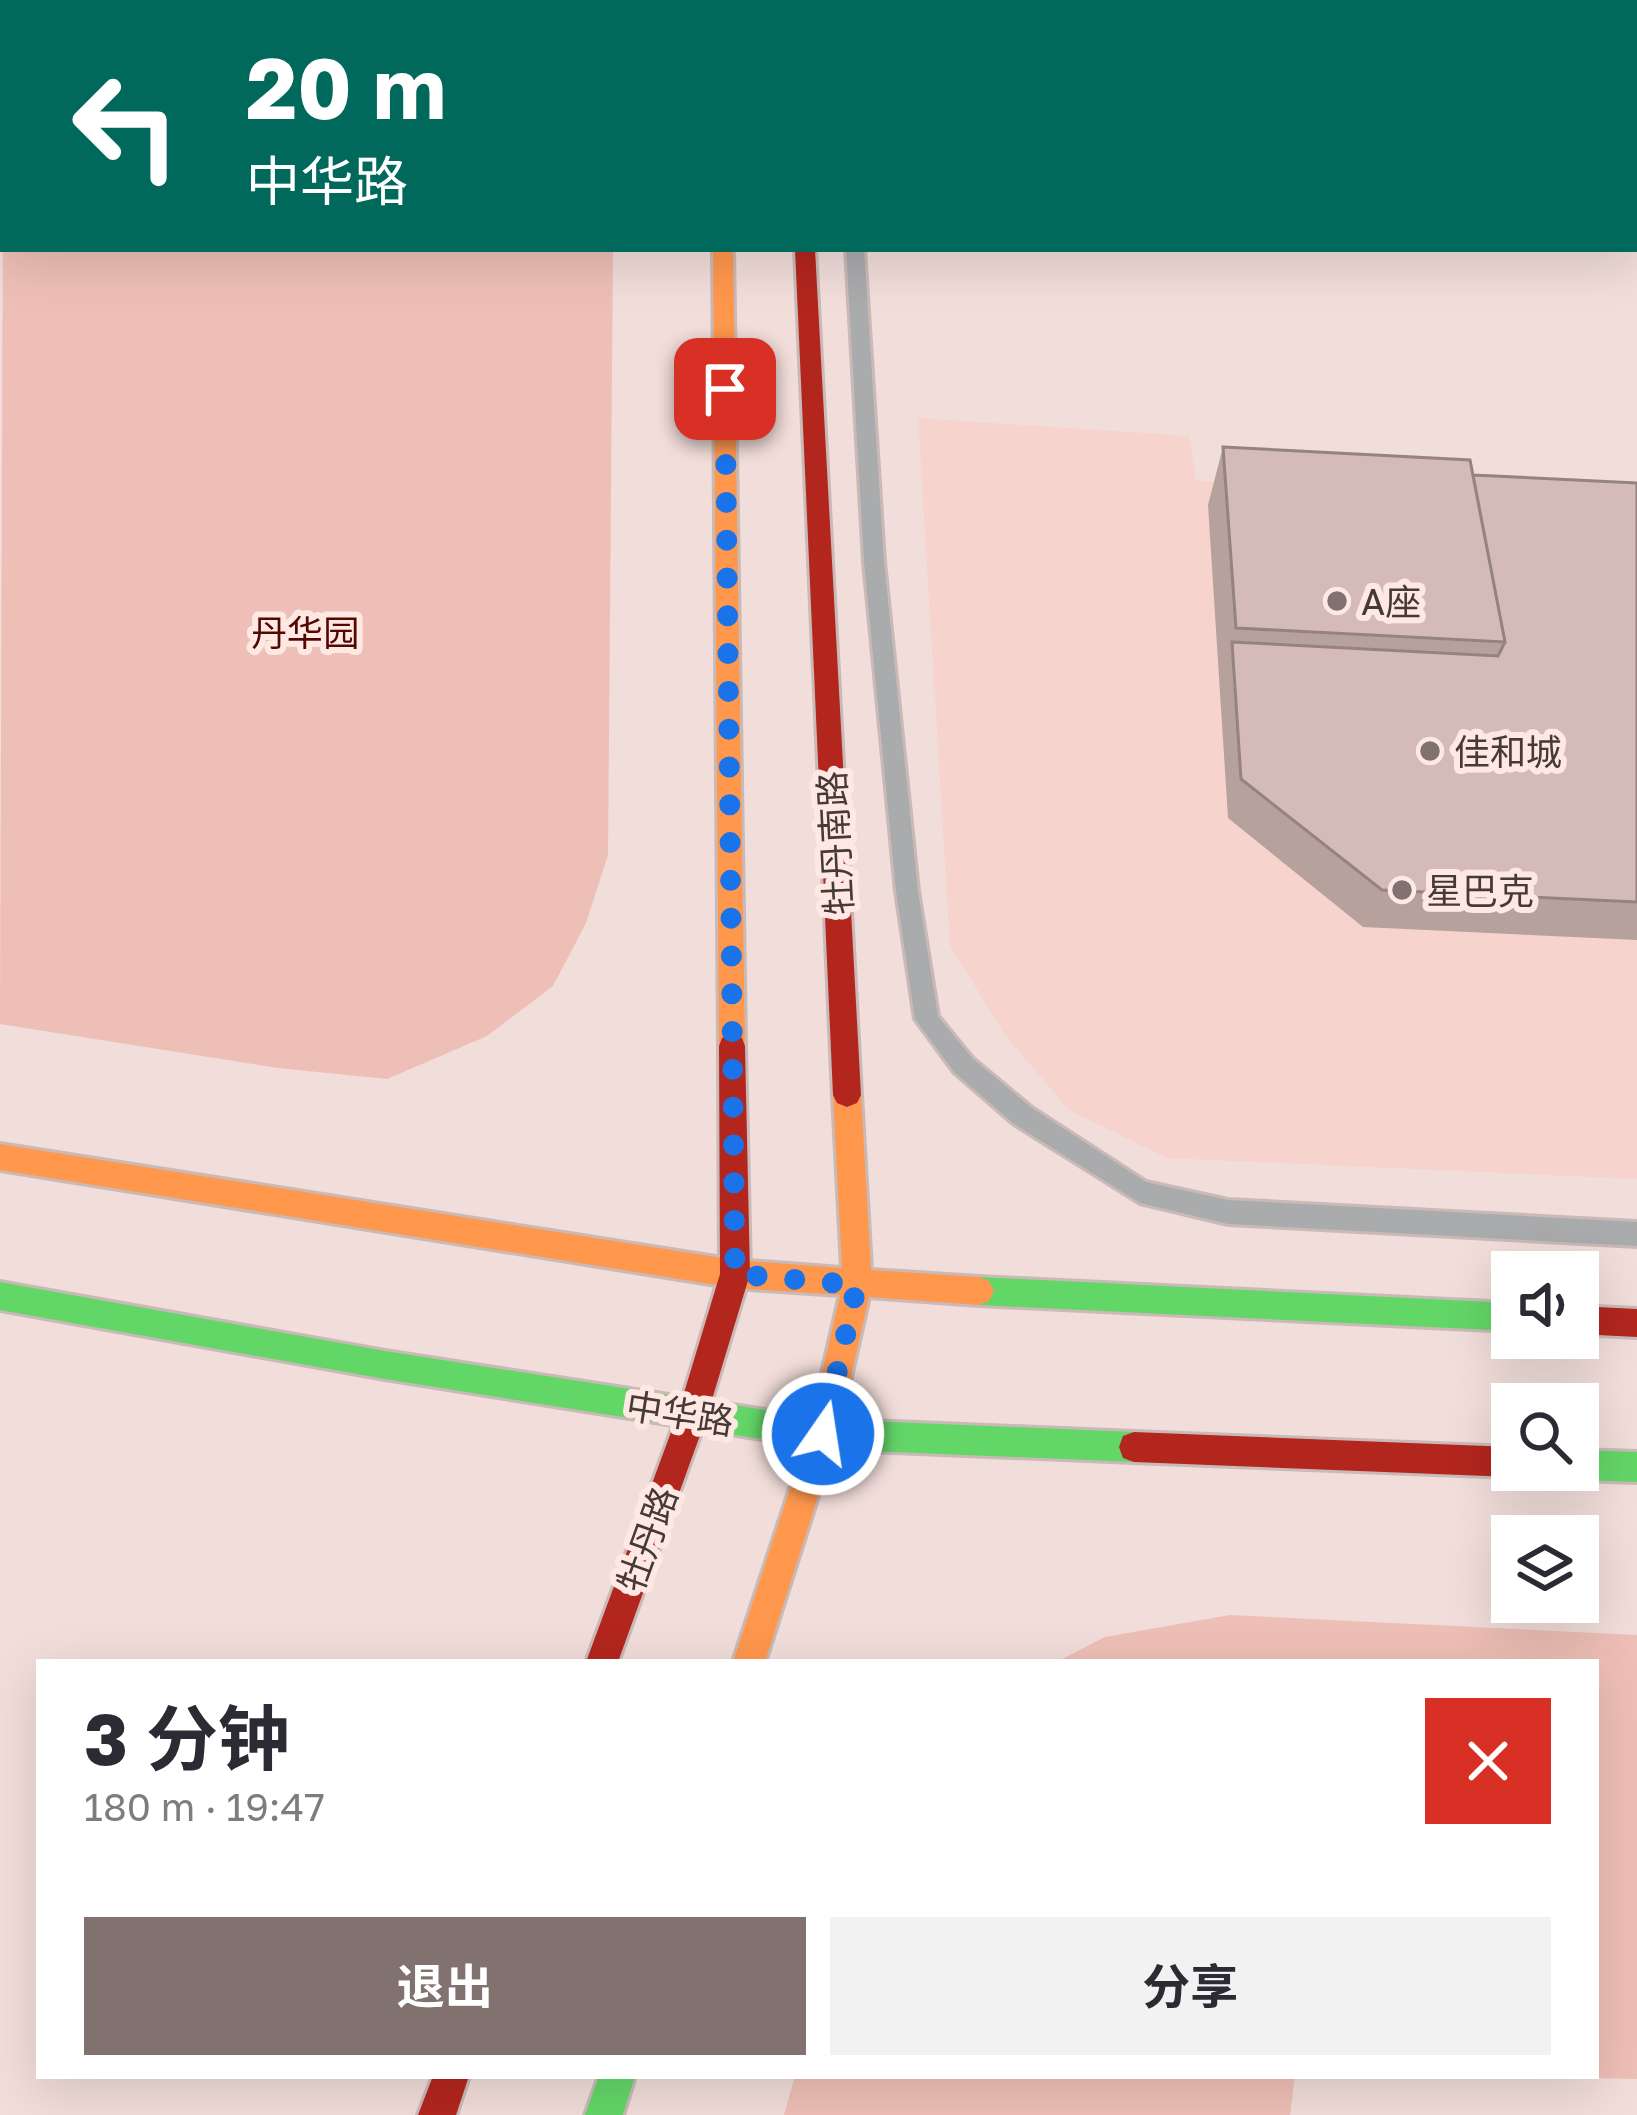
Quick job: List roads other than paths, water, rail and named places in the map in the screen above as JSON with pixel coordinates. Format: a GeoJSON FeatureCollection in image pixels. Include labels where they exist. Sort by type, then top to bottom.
{"type":"FeatureCollection","features":[{"type":"Feature","properties":{"kind":"main road"},"geometry":{"type":"LineString","coordinates":[[692,1416],[735,1274],[723,252]]}},
{"type":"Feature","properties":{"kind":"main road","name":"牡丹南路"},"geometry":{"type":"LineString","coordinates":[[805,252],[857,1285],[823,1434]]}},
{"type":"Feature","properties":{"kind":"main road"},"geometry":{"type":"LineString","coordinates":[[0,1157],[735,1274],[857,1285],[1491,1316]]}},
{"type":"Feature","properties":{"kind":"main road","name":"中华路"},"geometry":{"type":"LineString","coordinates":[[0,1296],[692,1416],[823,1434],[1491,1461]]}},
{"type":"Feature","properties":{"kind":"main road"},"geometry":{"type":"LineString","coordinates":[[1599,1321],[1637,1323]]}},
{"type":"Feature","properties":{"kind":"main road","name":"牡丹路"},"geometry":{"type":"LineString","coordinates":[[603,1659],[692,1416]]}},
{"type":"Feature","properties":{"kind":"main road"},"geometry":{"type":"LineString","coordinates":[[750,1659],[823,1434]]}},
{"type":"Feature","properties":{"kind":"main road"},"geometry":{"type":"LineString","coordinates":[[1599,1466],[1637,1467]]}},
{"type":"Feature","properties":{"kind":"main road"},"geometry":{"type":"LineString","coordinates":[[437,2115],[450,2079]]}},
{"type":"Feature","properties":{"kind":"main road"},"geometry":{"type":"LineString","coordinates":[[604,2115],[616,2079]]}},
{"type":"Feature","properties":{"kind":"lane"},"geometry":{"type":"LineString","coordinates":[[855,252],[874,562],[907,891],[927,1019],[964,1065],[1023,1116],[1140,1192],[1228,1212],[1637,1234]]}},
{"type":"Feature","properties":{"kind":"place","name":"A座"},"geometry":{"type":"Point","coordinates":[1337,601]}},
{"type":"Feature","properties":{"kind":"place","name":"佳和城"},"geometry":{"type":"Point","coordinates":[1430,751]}},
{"type":"Feature","properties":{"kind":"place","name":"星巴克"},"geometry":{"type":"Point","coordinates":[1402,890]}},
{"type":"Feature","properties":{"kind":"park label","name":"丹华园"},"geometry":{"type":"Point","coordinates":[305,632]}}]}
